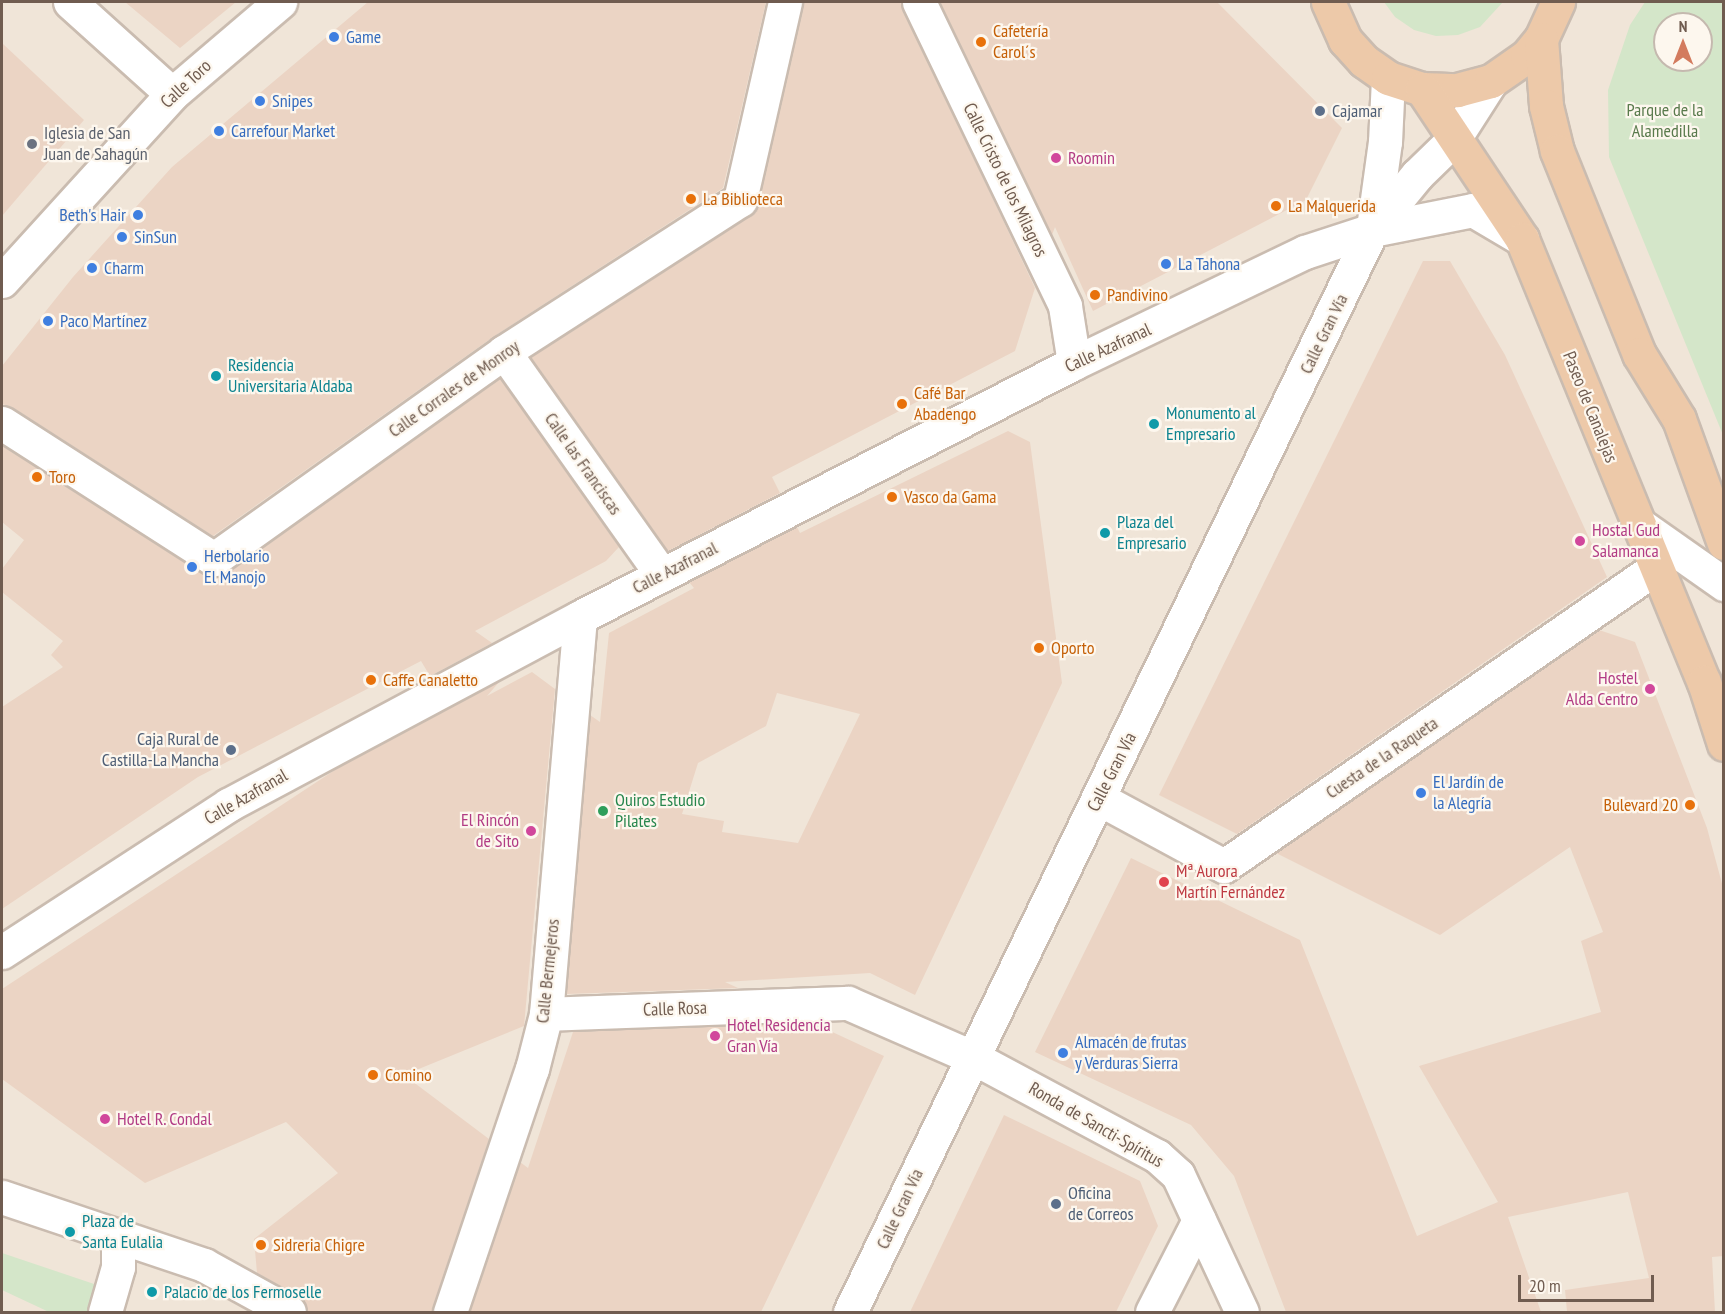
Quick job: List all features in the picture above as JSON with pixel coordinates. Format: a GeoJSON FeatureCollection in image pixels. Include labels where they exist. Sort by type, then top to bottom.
{"type":"FeatureCollection","features":[{"type":"Feature","properties":{"kind":"highway"},"geometry":{"type":"LineString","coordinates":[[1325,6],[1345,40],[1364,61],[1388,78],[1422,89],[1457,90],[1491,81],[1510,70],[1541,39],[1558,2]]}},
{"type":"Feature","properties":{"kind":"highway"},"geometry":{"type":"LineString","coordinates":[[1541,39],[1546,106],[1557,151],[1639,354],[1679,419],[1724,543]]}},
{"type":"Feature","properties":{"kind":"highway","name":"Paseo de Canalejas"},"geometry":{"type":"LineString","coordinates":[[1422,89],[1522,239],[1704,682],[1724,744]]}},
{"type":"Feature","properties":{"kind":"street"},"geometry":{"type":"LineString","coordinates":[[70,2],[172,94]]}},
{"type":"Feature","properties":{"kind":"street","name":"Calle Toro"},"geometry":{"type":"LineString","coordinates":[[2,281],[172,94],[280,2]]}},
{"type":"Feature","properties":{"kind":"street","name":"Calle Corrales de Monroy"},"geometry":{"type":"LineString","coordinates":[[2,423],[214,559],[504,352],[740,200],[785,2]]}},
{"type":"Feature","properties":{"kind":"street","name":"Calle Cristo de los Milagros"},"geometry":{"type":"LineString","coordinates":[[919,2],[1065,306],[1074,363]]}},
{"type":"Feature","properties":{"kind":"street","name":"Calle Gran Vía"},"geometry":{"type":"LineString","coordinates":[[1372,230],[1385,142],[1388,78]]}},
{"type":"Feature","properties":{"kind":"street","name":"Calle Gran Vía"},"geometry":{"type":"LineString","coordinates":[[850,1312],[1372,230],[1417,175],[1454,139],[1491,81]]}},
{"type":"Feature","properties":{"kind":"street"},"geometry":{"type":"LineString","coordinates":[[1372,230],[1473,210],[1522,239]]}},
{"type":"Feature","properties":{"kind":"street","name":"Calle Azafranal"},"geometry":{"type":"LineString","coordinates":[[2,952],[228,805],[580,617],[1074,363],[1305,252],[1372,230]]}},
{"type":"Feature","properties":{"kind":"street","name":"Calle las Franciscas"},"geometry":{"type":"LineString","coordinates":[[504,352],[662,575]]}},
{"type":"Feature","properties":{"kind":"street"},"geometry":{"type":"LineString","coordinates":[[1640,525],[1724,584]]}},
{"type":"Feature","properties":{"kind":"street","name":"Cuesta de la Raqueta"},"geometry":{"type":"LineString","coordinates":[[1098,798],[1224,866],[1657,567]]}},
{"type":"Feature","properties":{"kind":"street","name":"Calle Bermejeros"},"geometry":{"type":"LineString","coordinates":[[450,1312],[532,1069],[546,1014],[580,617]]}},
{"type":"Feature","properties":{"kind":"street","name":"Calle Rosa"},"geometry":{"type":"LineString","coordinates":[[546,1014],[848,1003],[974,1058]]}},
{"type":"Feature","properties":{"kind":"street","name":"Ronda de Sancti-Spíritus"},"geometry":{"type":"LineString","coordinates":[[974,1058],[1157,1156],[1178,1175],[1242,1312]]}},
{"type":"Feature","properties":{"kind":"street"},"geometry":{"type":"LineString","coordinates":[[2,1197],[204,1265],[289,1312]]}},
{"type":"Feature","properties":{"kind":"street"},"geometry":{"type":"LineString","coordinates":[[1152,1312],[1199,1220]]}},
{"type":"Feature","properties":{"kind":"street"},"geometry":{"type":"LineString","coordinates":[[105,1312],[118,1267],[118,1235]]}},
{"type":"Feature","properties":{"kind":"shaded area"},"geometry":{"type":"Polygon","coordinates":[[[2,2],[1723,2],[1723,1312],[2,1312],[2,2]]]}},
{"type":"Feature","properties":{"kind":"green space"},"geometry":{"type":"Polygon","coordinates":[[[1384,2],[1503,2],[1480,27],[1458,35],[1436,36],[1414,30],[1395,17],[1384,2]]]}},
{"type":"Feature","properties":{"kind":"green space","name":"Parque de la Alamedilla"},"geometry":{"type":"Polygon","coordinates":[[[1645,2],[1723,2],[1723,435],[1609,157],[1608,90],[1630,25],[1645,2]]]}},
{"type":"Feature","properties":{"kind":"green space"},"geometry":{"type":"Polygon","coordinates":[[[2,1253],[103,1287],[94,1312],[49,1312],[2,1290],[2,1253]]]}},
{"type":"Feature","properties":{"kind":"building"},"geometry":{"type":"Polygon","coordinates":[[[125,2],[236,2],[180,48],[125,2]]]}},
{"type":"Feature","properties":{"kind":"building"},"geometry":{"type":"Polygon","coordinates":[[[368,2],[766,2],[723,188],[493,337],[213,536],[12,407],[2,404],[2,366],[73,277],[172,167],[368,2]]]}},
{"type":"Feature","properties":{"kind":"building"},"geometry":{"type":"Polygon","coordinates":[[[803,2],[900,2],[1035,288],[1015,351],[772,477],[780,493],[668,551],[531,357],[751,215],[758,204],[803,2]]]}},
{"type":"Feature","properties":{"kind":"building"},"geometry":{"type":"Polygon","coordinates":[[[940,2],[1217,2],[1342,128],[1306,200],[1093,311],[1055,227],[1052,235],[940,2]]]}},
{"type":"Feature","properties":{"kind":"building","name":"Iglesia de San Juan de Sahagún"},"geometry":{"type":"Polygon","coordinates":[[[2,43],[84,120],[2,216],[2,43]]]}},
{"type":"Feature","properties":{"kind":"building"},"geometry":{"type":"Polygon","coordinates":[[[1423,261],[1450,261],[1505,355],[1607,577],[1237,834],[1159,795],[1423,261]]]}},
{"type":"Feature","properties":{"kind":"building"},"geometry":{"type":"Polygon","coordinates":[[[500,378],[619,547],[606,561],[475,631],[492,643],[430,676],[421,661],[198,777],[2,909],[2,707],[63,667],[51,655],[63,641],[2,592],[2,569],[24,540],[2,522],[2,445],[204,575],[215,578],[500,378]]]}},
{"type":"Feature","properties":{"kind":"building"},"geometry":{"type":"Polygon","coordinates":[[[1008,431],[1030,442],[1062,683],[915,995],[870,973],[725,982],[738,988],[566,994],[590,715],[600,722],[609,633],[694,588],[689,582],[797,527],[800,533],[1008,431]],[[777,693],[766,726],[698,763],[682,814],[724,821],[722,832],[798,843],[860,714],[777,693]]]}},
{"type":"Feature","properties":{"kind":"building"},"geometry":{"type":"Polygon","coordinates":[[[1599,630],[1635,642],[1707,828],[1724,891],[1724,1256],[1712,1257],[1715,1312],[1567,1312],[1565,1290],[1649,1278],[1628,1192],[1508,1217],[1541,1312],[1286,1312],[1234,1176],[1191,1125],[1035,1052],[1131,858],[1300,940],[1417,1236],[1498,1202],[1419,1066],[1601,1012],[1581,941],[1603,932],[1570,847],[1440,935],[1276,853],[1599,630]]]}},
{"type":"Feature","properties":{"kind":"building"},"geometry":{"type":"Polygon","coordinates":[[[532,672],[555,689],[524,1026],[404,1075],[489,1139],[432,1312],[308,1312],[299,1296],[257,1273],[254,1239],[338,1173],[286,1122],[145,1183],[2,1079],[2,989],[341,766],[500,681],[487,696],[532,672]]]}},
{"type":"Feature","properties":{"kind":"building"},"geometry":{"type":"Polygon","coordinates":[[[813,1023],[884,1056],[761,1312],[470,1312],[520,1162],[528,1168],[573,1032],[813,1023]]]}},
{"type":"Feature","properties":{"kind":"building","name":"Oficina de Correos"},"geometry":{"type":"Polygon","coordinates":[[[1004,1115],[1140,1181],[1158,1226],[1116,1312],[910,1312],[1004,1115]]]}},
{"type":"Feature","properties":{"kind":"place","name":"Game"},"geometry":{"type":"Point","coordinates":[334,37]}},
{"type":"Feature","properties":{"kind":"place","name":"Cafetería Carol´s"},"geometry":{"type":"Point","coordinates":[981,42]}},
{"type":"Feature","properties":{"kind":"place","name":"Snipes"},"geometry":{"type":"Point","coordinates":[260,101]}},
{"type":"Feature","properties":{"kind":"place","name":"Cajamar"},"geometry":{"type":"Point","coordinates":[1320,111]}},
{"type":"Feature","properties":{"kind":"place","name":"Carrefour Market"},"geometry":{"type":"Point","coordinates":[219,131]}},
{"type":"Feature","properties":{"kind":"place","name":"Iglesia de San Juan de Sahagún"},"geometry":{"type":"Point","coordinates":[32,144]}},
{"type":"Feature","properties":{"kind":"place","name":"Roomin"},"geometry":{"type":"Point","coordinates":[1056,158]}},
{"type":"Feature","properties":{"kind":"place","name":"La Biblioteca"},"geometry":{"type":"Point","coordinates":[691,199]}},
{"type":"Feature","properties":{"kind":"place","name":"La Malquerida"},"geometry":{"type":"Point","coordinates":[1276,206]}},
{"type":"Feature","properties":{"kind":"place","name":"Beth's Hair"},"geometry":{"type":"Point","coordinates":[138,215]}},
{"type":"Feature","properties":{"kind":"place","name":"SinSun"},"geometry":{"type":"Point","coordinates":[122,237]}},
{"type":"Feature","properties":{"kind":"place","name":"La Tahona"},"geometry":{"type":"Point","coordinates":[1166,264]}},
{"type":"Feature","properties":{"kind":"place","name":"Charm"},"geometry":{"type":"Point","coordinates":[92,268]}},
{"type":"Feature","properties":{"kind":"place","name":"Pandivino"},"geometry":{"type":"Point","coordinates":[1095,295]}},
{"type":"Feature","properties":{"kind":"place","name":"Paco Martínez"},"geometry":{"type":"Point","coordinates":[48,321]}},
{"type":"Feature","properties":{"kind":"place","name":"Residencia Universitaria Aldaba"},"geometry":{"type":"Point","coordinates":[216,376]}},
{"type":"Feature","properties":{"kind":"place","name":"Café Bar Abadengo"},"geometry":{"type":"Point","coordinates":[902,404]}},
{"type":"Feature","properties":{"kind":"place","name":"Monumento al Empresario"},"geometry":{"type":"Point","coordinates":[1154,424]}},
{"type":"Feature","properties":{"kind":"place","name":"Toro"},"geometry":{"type":"Point","coordinates":[37,477]}},
{"type":"Feature","properties":{"kind":"place","name":"Vasco da Gama"},"geometry":{"type":"Point","coordinates":[892,497]}},
{"type":"Feature","properties":{"kind":"place","name":"Plaza del Empresario"},"geometry":{"type":"Point","coordinates":[1105,533]}},
{"type":"Feature","properties":{"kind":"place","name":"Hostal Gud Salamanca"},"geometry":{"type":"Point","coordinates":[1580,541]}},
{"type":"Feature","properties":{"kind":"place","name":"Herbolario El Manojo"},"geometry":{"type":"Point","coordinates":[192,567]}},
{"type":"Feature","properties":{"kind":"place","name":"Oporto"},"geometry":{"type":"Point","coordinates":[1039,648]}},
{"type":"Feature","properties":{"kind":"place","name":"Caffe Canaletto"},"geometry":{"type":"Point","coordinates":[371,680]}},
{"type":"Feature","properties":{"kind":"place","name":"Hostel Alda Centro"},"geometry":{"type":"Point","coordinates":[1650,689]}},
{"type":"Feature","properties":{"kind":"place","name":"Caja Rural de Castilla-La Mancha"},"geometry":{"type":"Point","coordinates":[231,750]}},
{"type":"Feature","properties":{"kind":"place","name":"El Jardín de la Alegría"},"geometry":{"type":"Point","coordinates":[1421,793]}},
{"type":"Feature","properties":{"kind":"place","name":"Bulevard 20"},"geometry":{"type":"Point","coordinates":[1690,805]}},
{"type":"Feature","properties":{"kind":"place","name":"Quiros Estudio Pilates"},"geometry":{"type":"Point","coordinates":[603,811]}},
{"type":"Feature","properties":{"kind":"place","name":"El Rincón de Sito"},"geometry":{"type":"Point","coordinates":[531,831]}},
{"type":"Feature","properties":{"kind":"place","name":"Mª Aurora Martín Fernández"},"geometry":{"type":"Point","coordinates":[1164,882]}},
{"type":"Feature","properties":{"kind":"place","name":"Hotel Residencia Gran Vía"},"geometry":{"type":"Point","coordinates":[715,1036]}},
{"type":"Feature","properties":{"kind":"place","name":"Almacén de frutas y Verduras Sierra"},"geometry":{"type":"Point","coordinates":[1063,1053]}},
{"type":"Feature","properties":{"kind":"place","name":"Comino"},"geometry":{"type":"Point","coordinates":[373,1075]}},
{"type":"Feature","properties":{"kind":"place","name":"Hotel R. Condal"},"geometry":{"type":"Point","coordinates":[105,1119]}},
{"type":"Feature","properties":{"kind":"place","name":"Oficina de Correos"},"geometry":{"type":"Point","coordinates":[1056,1204]}},
{"type":"Feature","properties":{"kind":"place","name":"Plaza de Santa Eulalia"},"geometry":{"type":"Point","coordinates":[70,1232]}},
{"type":"Feature","properties":{"kind":"place","name":"Sidreria Chigre"},"geometry":{"type":"Point","coordinates":[261,1245]}},
{"type":"Feature","properties":{"kind":"place","name":"Palacio de los Fermoselle"},"geometry":{"type":"Point","coordinates":[152,1292]}}]}
